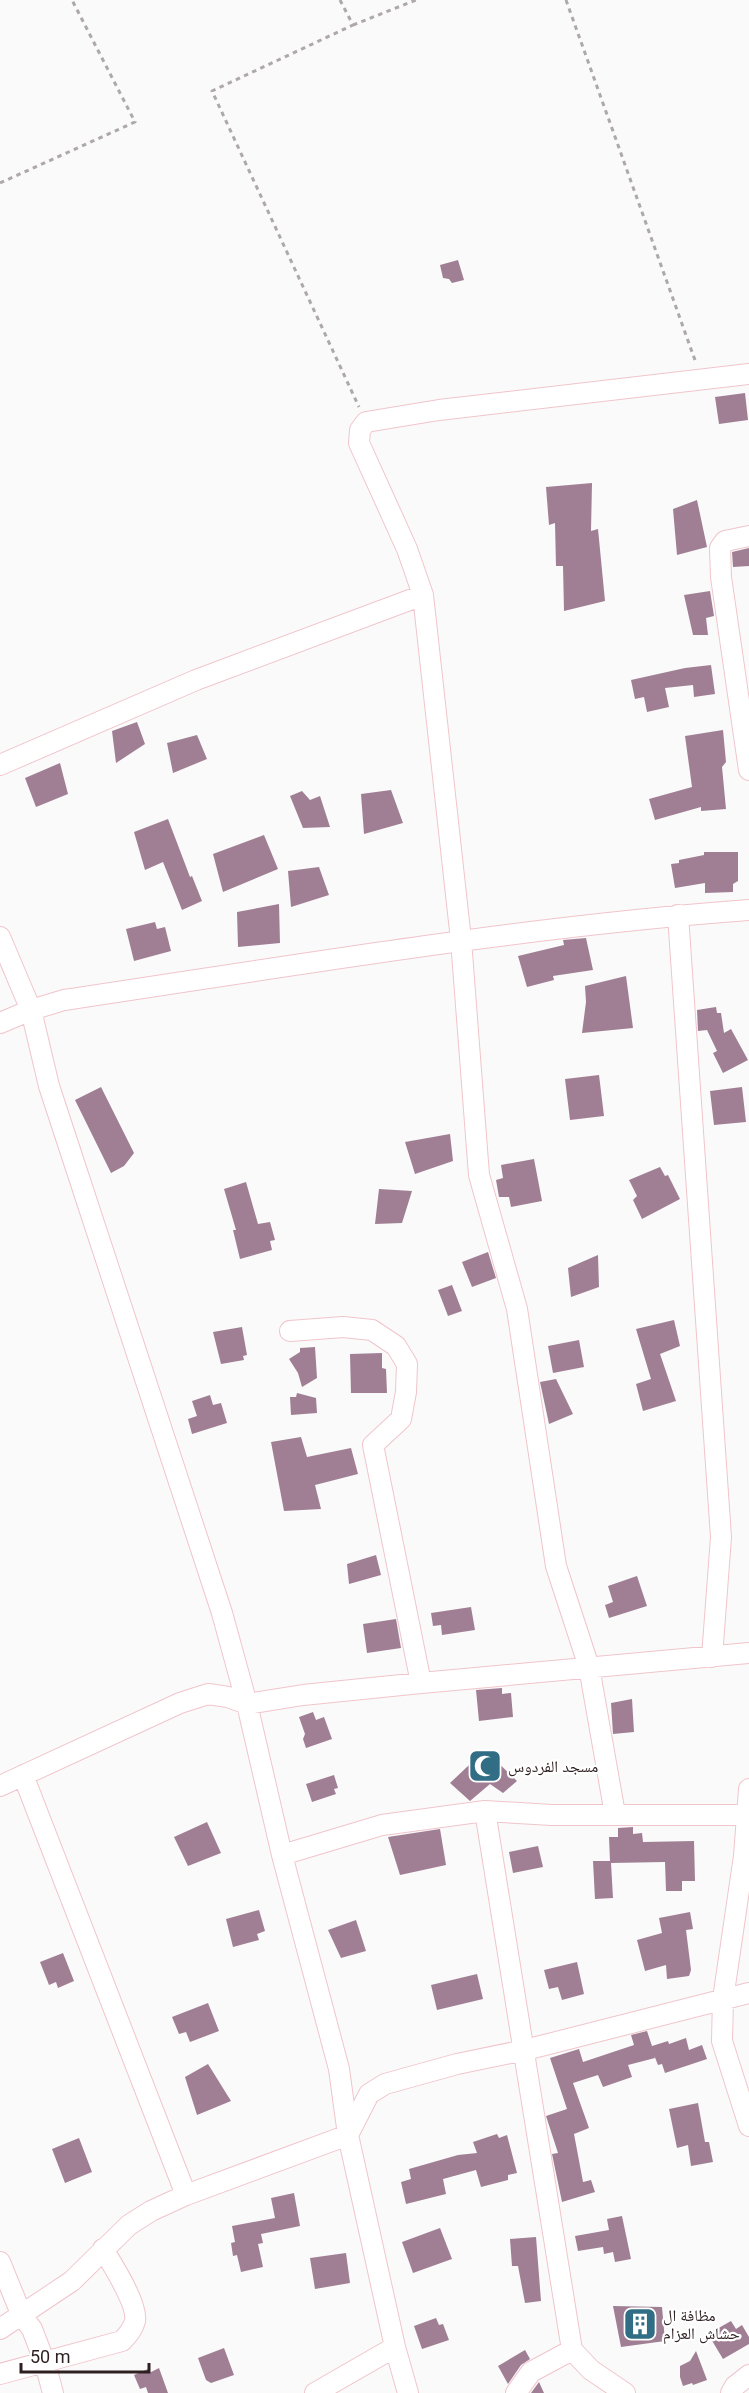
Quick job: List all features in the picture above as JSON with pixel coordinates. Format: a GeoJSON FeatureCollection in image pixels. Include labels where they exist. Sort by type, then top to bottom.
{"type":"FeatureCollection","features":[{"type":"Feature","properties":{"kind":"street"},"geometry":{"type":"LineString","coordinates":[[615,1814],[589,1667],[556,1566],[517,1309],[480,1174],[461,940],[423,595],[407,549],[359,443],[360,430],[366,422],[439,410],[749,374]]}},
{"type":"Feature","properties":{"kind":"street"},"geometry":{"type":"LineString","coordinates":[[749,536],[725,541],[720,548],[721,577],[749,770]]}},
{"type":"Feature","properties":{"kind":"street"},"geometry":{"type":"LineString","coordinates":[[0,765],[196,680],[423,595]]}},
{"type":"Feature","properties":{"kind":"street"},"geometry":{"type":"LineString","coordinates":[[0,1023],[64,1000],[461,940],[678,915],[749,910]]}},
{"type":"Feature","properties":{"kind":"street"},"geometry":{"type":"LineString","coordinates":[[678,915],[721,1537],[712,1657]]}},
{"type":"Feature","properties":{"kind":"street"},"geometry":{"type":"LineString","coordinates":[[0,937],[31,1010],[49,1086],[222,1613],[247,1704],[282,1855],[339,2069],[348,2135],[395,2347],[408,2393]]}},
{"type":"Feature","properties":{"kind":"street"},"geometry":{"type":"LineString","coordinates":[[290,1331],[343,1327],[372,1330],[396,1346],[407,1364],[406,1392],[401,1419],[372,1445],[421,1683]]}},
{"type":"Feature","properties":{"kind":"street"},"geometry":{"type":"LineString","coordinates":[[0,1786],[180,1703],[208,1694],[228,1697],[247,1704],[303,1695],[421,1683],[749,1653]]}},
{"type":"Feature","properties":{"kind":"street"},"geometry":{"type":"LineString","coordinates":[[23,1775],[186,2194]]}},
{"type":"Feature","properties":{"kind":"street"},"geometry":{"type":"LineString","coordinates":[[749,1789],[746,1856],[723,1999],[722,2041],[749,2126]]}},
{"type":"Feature","properties":{"kind":"street"},"geometry":{"type":"LineString","coordinates":[[282,1855],[382,1825],[485,1811],[552,1815],[748,1815]]}},
{"type":"Feature","properties":{"kind":"street"},"geometry":{"type":"LineString","coordinates":[[485,1811],[572,2350],[591,2370],[625,2393]]}},
{"type":"Feature","properties":{"kind":"street"},"geometry":{"type":"LineString","coordinates":[[0,2329],[72,2281],[129,2225],[151,2211],[186,2194],[348,2135],[369,2094],[385,2084],[457,2064],[525,2050],[749,1993]]}},
{"type":"Feature","properties":{"kind":"street"},"geometry":{"type":"LineString","coordinates":[[0,2374],[122,2341],[136,2319],[128,2293],[103,2249]]}},
{"type":"Feature","properties":{"kind":"street"},"geometry":{"type":"LineString","coordinates":[[0,2262],[22,2316],[32,2329],[53,2393]]}},
{"type":"Feature","properties":{"kind":"street"},"geometry":{"type":"LineString","coordinates":[[315,2393],[395,2347]]}},
{"type":"Feature","properties":{"kind":"street"},"geometry":{"type":"LineString","coordinates":[[516,2393],[531,2373],[572,2350]]}},
{"type":"Feature","properties":{"kind":"street"},"geometry":{"type":"LineString","coordinates":[[731,2393],[735,2386],[749,2374]]}},
{"type":"Feature","properties":{"kind":"path"},"geometry":{"type":"LineString","coordinates":[[0,183],[135,122],[72,0]]}},
{"type":"Feature","properties":{"kind":"path"},"geometry":{"type":"LineString","coordinates":[[340,0],[353,25]]}},
{"type":"Feature","properties":{"kind":"path"},"geometry":{"type":"LineString","coordinates":[[366,422],[212,91],[353,25],[416,0]]}},
{"type":"Feature","properties":{"kind":"path"},"geometry":{"type":"LineString","coordinates":[[566,0],[702,379]]}},
{"type":"Feature","properties":{"kind":"building"},"geometry":{"type":"Polygon","coordinates":[[[458,260],[464,280],[452,283],[449,279],[443,278],[440,265],[458,260]]]}},
{"type":"Feature","properties":{"kind":"building"},"geometry":{"type":"Polygon","coordinates":[[[745,393],[748,420],[719,424],[715,397],[745,393]]]}},
{"type":"Feature","properties":{"kind":"building"},"geometry":{"type":"Polygon","coordinates":[[[592,483],[591,531],[598,529],[605,601],[564,611],[563,566],[556,566],[555,523],[549,525],[546,487],[592,483]]]}},
{"type":"Feature","properties":{"kind":"building"},"geometry":{"type":"Polygon","coordinates":[[[697,500],[707,547],[677,555],[673,509],[697,500]]]}},
{"type":"Feature","properties":{"kind":"building"},"geometry":{"type":"Polygon","coordinates":[[[749,548],[749,566],[733,567],[732,552],[749,548]]]}},
{"type":"Feature","properties":{"kind":"building"},"geometry":{"type":"Polygon","coordinates":[[[710,591],[714,616],[706,618],[708,635],[693,635],[684,595],[710,591]]]}},
{"type":"Feature","properties":{"kind":"building"},"geometry":{"type":"Polygon","coordinates":[[[711,665],[715,694],[694,697],[693,685],[665,688],[669,707],[647,712],[644,697],[635,699],[631,680],[685,668],[711,665]]]}},
{"type":"Feature","properties":{"kind":"building"},"geometry":{"type":"Polygon","coordinates":[[[137,722],[145,744],[116,763],[112,731],[137,722]]]}},
{"type":"Feature","properties":{"kind":"building"},"geometry":{"type":"Polygon","coordinates":[[[723,730],[726,762],[722,767],[726,809],[701,811],[701,807],[655,820],[649,799],[692,787],[685,736],[723,730]]]}},
{"type":"Feature","properties":{"kind":"building"},"geometry":{"type":"Polygon","coordinates":[[[197,735],[207,759],[173,773],[167,743],[197,735]]]}},
{"type":"Feature","properties":{"kind":"building"},"geometry":{"type":"Polygon","coordinates":[[[60,763],[68,794],[36,807],[25,778],[60,763]]]}},
{"type":"Feature","properties":{"kind":"building"},"geometry":{"type":"Polygon","coordinates":[[[391,790],[403,823],[364,834],[361,794],[391,790]]]}},
{"type":"Feature","properties":{"kind":"building"},"geometry":{"type":"Polygon","coordinates":[[[302,791],[310,800],[320,796],[330,827],[303,828],[290,796],[302,791]]]}},
{"type":"Feature","properties":{"kind":"building"},"geometry":{"type":"Polygon","coordinates":[[[168,819],[190,877],[192,876],[202,901],[182,910],[163,862],[145,870],[134,832],[168,819]]]}},
{"type":"Feature","properties":{"kind":"building"},"geometry":{"type":"Polygon","coordinates":[[[264,835],[278,869],[223,892],[213,854],[264,835]]]}},
{"type":"Feature","properties":{"kind":"building"},"geometry":{"type":"Polygon","coordinates":[[[704,852],[738,852],[738,881],[733,884],[733,892],[705,893],[705,883],[675,888],[671,864],[704,855],[704,852]]]}},
{"type":"Feature","properties":{"kind":"building"},"geometry":{"type":"Polygon","coordinates":[[[319,867],[329,895],[291,907],[288,871],[319,867]]]}},
{"type":"Feature","properties":{"kind":"building"},"geometry":{"type":"Polygon","coordinates":[[[279,904],[280,943],[238,947],[237,912],[279,904]]]}},
{"type":"Feature","properties":{"kind":"building"},"geometry":{"type":"Polygon","coordinates":[[[155,922],[157,929],[165,927],[171,951],[134,961],[126,929],[155,922]]]}},
{"type":"Feature","properties":{"kind":"building"},"geometry":{"type":"Polygon","coordinates":[[[586,938],[593,970],[553,976],[554,980],[527,987],[518,956],[564,945],[563,940],[586,938]]]}},
{"type":"Feature","properties":{"kind":"building"},"geometry":{"type":"Polygon","coordinates":[[[626,976],[633,1028],[582,1033],[586,1002],[585,986],[626,976]]]}},
{"type":"Feature","properties":{"kind":"building"},"geometry":{"type":"Polygon","coordinates":[[[716,1007],[717,1013],[721,1013],[724,1033],[731,1029],[748,1060],[723,1073],[713,1053],[717,1051],[707,1030],[698,1031],[697,1010],[716,1007]]]}},
{"type":"Feature","properties":{"kind":"building"},"geometry":{"type":"Polygon","coordinates":[[[599,1075],[604,1116],[570,1120],[565,1079],[599,1075]]]}},
{"type":"Feature","properties":{"kind":"building"},"geometry":{"type":"Polygon","coordinates":[[[101,1087],[134,1153],[124,1166],[111,1173],[75,1100],[101,1087]]]}},
{"type":"Feature","properties":{"kind":"building"},"geometry":{"type":"Polygon","coordinates":[[[742,1087],[746,1122],[714,1125],[710,1091],[742,1087]]]}},
{"type":"Feature","properties":{"kind":"building"},"geometry":{"type":"Polygon","coordinates":[[[450,1134],[453,1161],[415,1174],[405,1142],[450,1134]]]}},
{"type":"Feature","properties":{"kind":"building"},"geometry":{"type":"Polygon","coordinates":[[[534,1159],[542,1201],[511,1207],[509,1197],[499,1197],[496,1180],[503,1178],[501,1165],[534,1159]]]}},
{"type":"Feature","properties":{"kind":"building"},"geometry":{"type":"Polygon","coordinates":[[[660,1167],[665,1176],[668,1175],[680,1199],[642,1219],[633,1200],[637,1196],[629,1180],[660,1167]]]}},
{"type":"Feature","properties":{"kind":"building"},"geometry":{"type":"Polygon","coordinates":[[[246,1182],[258,1224],[270,1222],[275,1240],[270,1241],[272,1250],[240,1259],[233,1230],[236,1230],[224,1189],[246,1182]]]}},
{"type":"Feature","properties":{"kind":"building"},"geometry":{"type":"Polygon","coordinates":[[[379,1189],[412,1191],[402,1223],[375,1224],[379,1189]]]}},
{"type":"Feature","properties":{"kind":"building"},"geometry":{"type":"Polygon","coordinates":[[[488,1252],[496,1278],[472,1287],[462,1262],[488,1252]]]}},
{"type":"Feature","properties":{"kind":"building"},"geometry":{"type":"Polygon","coordinates":[[[598,1255],[599,1287],[571,1297],[568,1268],[598,1255]]]}},
{"type":"Feature","properties":{"kind":"building"},"geometry":{"type":"Polygon","coordinates":[[[452,1285],[462,1311],[448,1316],[438,1290],[452,1285]]]}},
{"type":"Feature","properties":{"kind":"building"},"geometry":{"type":"Polygon","coordinates":[[[674,1320],[680,1346],[660,1354],[676,1401],[643,1411],[636,1384],[651,1379],[636,1329],[674,1320]]]}},
{"type":"Feature","properties":{"kind":"building"},"geometry":{"type":"Polygon","coordinates":[[[242,1327],[247,1355],[243,1356],[244,1360],[221,1364],[213,1332],[242,1327]]]}},
{"type":"Feature","properties":{"kind":"building"},"geometry":{"type":"Polygon","coordinates":[[[579,1340],[584,1367],[553,1373],[548,1346],[579,1340]]]}},
{"type":"Feature","properties":{"kind":"building"},"geometry":{"type":"Polygon","coordinates":[[[315,1347],[317,1378],[302,1387],[298,1373],[289,1359],[300,1352],[300,1348],[315,1347]]]}},
{"type":"Feature","properties":{"kind":"building"},"geometry":{"type":"Polygon","coordinates":[[[382,1353],[382,1368],[386,1369],[387,1393],[351,1393],[350,1354],[382,1353]]]}},
{"type":"Feature","properties":{"kind":"building"},"geometry":{"type":"Polygon","coordinates":[[[556,1379],[573,1414],[549,1424],[540,1382],[556,1379]]]}},
{"type":"Feature","properties":{"kind":"building"},"geometry":{"type":"Polygon","coordinates":[[[297,1393],[316,1398],[317,1413],[291,1415],[290,1397],[296,1397],[297,1393]]]}},
{"type":"Feature","properties":{"kind":"building"},"geometry":{"type":"Polygon","coordinates":[[[210,1395],[213,1405],[221,1403],[227,1423],[192,1434],[188,1419],[197,1416],[192,1401],[210,1395]]]}},
{"type":"Feature","properties":{"kind":"building"},"geometry":{"type":"Polygon","coordinates":[[[301,1437],[307,1457],[351,1448],[358,1474],[315,1485],[321,1509],[284,1511],[271,1442],[301,1437]]]}},
{"type":"Feature","properties":{"kind":"building"},"geometry":{"type":"Polygon","coordinates":[[[376,1555],[381,1575],[349,1584],[347,1564],[376,1555]]]}},
{"type":"Feature","properties":{"kind":"building"},"geometry":{"type":"Polygon","coordinates":[[[637,1576],[647,1606],[609,1618],[605,1605],[613,1602],[608,1586],[637,1576]]]}},
{"type":"Feature","properties":{"kind":"building"},"geometry":{"type":"Polygon","coordinates":[[[471,1607],[475,1630],[442,1635],[441,1625],[433,1626],[431,1613],[471,1607]]]}},
{"type":"Feature","properties":{"kind":"building"},"geometry":{"type":"Polygon","coordinates":[[[396,1619],[401,1648],[367,1653],[363,1624],[396,1619]]]}},
{"type":"Feature","properties":{"kind":"building"},"geometry":{"type":"Polygon","coordinates":[[[502,1688],[502,1694],[511,1693],[513,1717],[479,1721],[476,1690],[502,1688]]]}},
{"type":"Feature","properties":{"kind":"building"},"geometry":{"type":"Polygon","coordinates":[[[632,1699],[634,1732],[613,1734],[611,1703],[632,1699]]]}},
{"type":"Feature","properties":{"kind":"building"},"geometry":{"type":"Polygon","coordinates":[[[313,1712],[316,1720],[324,1717],[332,1739],[306,1748],[303,1739],[305,1734],[299,1717],[313,1712]]]}},
{"type":"Feature","properties":{"kind":"building","name":"مسجد الفردوس"},"geometry":{"type":"Polygon","coordinates":[[[485,1750],[517,1781],[503,1793],[490,1784],[470,1801],[450,1783],[485,1750]]]}},
{"type":"Feature","properties":{"kind":"building"},"geometry":{"type":"Polygon","coordinates":[[[334,1775],[338,1788],[334,1789],[336,1794],[312,1802],[306,1784],[334,1775]]]}},
{"type":"Feature","properties":{"kind":"building"},"geometry":{"type":"Polygon","coordinates":[[[207,1822],[221,1853],[188,1866],[174,1837],[207,1822]]]}},
{"type":"Feature","properties":{"kind":"building"},"geometry":{"type":"Polygon","coordinates":[[[633,1827],[633,1834],[642,1833],[643,1842],[694,1841],[695,1881],[682,1881],[682,1891],[666,1891],[665,1862],[611,1863],[613,1898],[595,1899],[593,1861],[610,1861],[609,1837],[618,1837],[618,1828],[633,1827]]]}},
{"type":"Feature","properties":{"kind":"building"},"geometry":{"type":"Polygon","coordinates":[[[440,1829],[446,1865],[400,1875],[388,1837],[440,1829]]]}},
{"type":"Feature","properties":{"kind":"building"},"geometry":{"type":"Polygon","coordinates":[[[538,1846],[543,1867],[513,1873],[509,1852],[538,1846]]]}},
{"type":"Feature","properties":{"kind":"building"},"geometry":{"type":"Polygon","coordinates":[[[259,1910],[265,1931],[257,1934],[259,1940],[233,1947],[226,1919],[259,1910]]]}},
{"type":"Feature","properties":{"kind":"building"},"geometry":{"type":"Polygon","coordinates":[[[690,1912],[693,1929],[686,1930],[691,1970],[689,1976],[667,1979],[666,1965],[645,1971],[637,1940],[662,1933],[659,1918],[690,1912]]]}},
{"type":"Feature","properties":{"kind":"building"},"geometry":{"type":"Polygon","coordinates":[[[356,1920],[366,1951],[341,1958],[328,1930],[356,1920]]]}},
{"type":"Feature","properties":{"kind":"building"},"geometry":{"type":"Polygon","coordinates":[[[63,1953],[74,1981],[58,1988],[56,1982],[49,1985],[40,1962],[63,1953]]]}},
{"type":"Feature","properties":{"kind":"building"},"geometry":{"type":"Polygon","coordinates":[[[577,1962],[584,1994],[562,2000],[558,1987],[549,1989],[544,1970],[577,1962]]]}},
{"type":"Feature","properties":{"kind":"building"},"geometry":{"type":"Polygon","coordinates":[[[477,1974],[483,1999],[437,2010],[431,1985],[477,1974]]]}},
{"type":"Feature","properties":{"kind":"building"},"geometry":{"type":"Polygon","coordinates":[[[208,2003],[219,2031],[190,2042],[186,2032],[179,2034],[172,2017],[208,2003]]]}},
{"type":"Feature","properties":{"kind":"building"},"geometry":{"type":"Polygon","coordinates":[[[647,2031],[652,2046],[668,2041],[669,2044],[686,2038],[689,2050],[702,2045],[707,2059],[665,2073],[662,2064],[658,2065],[654,2055],[655,2058],[628,2065],[632,2077],[603,2087],[598,2075],[573,2083],[589,2128],[574,2134],[583,2182],[591,2180],[595,2192],[562,2202],[552,2154],[558,2153],[546,2116],[567,2109],[550,2058],[579,2049],[583,2062],[634,2045],[631,2035],[647,2031]]]}},
{"type":"Feature","properties":{"kind":"building"},"geometry":{"type":"Polygon","coordinates":[[[208,2064],[231,2101],[197,2115],[185,2077],[208,2064]]]}},
{"type":"Feature","properties":{"kind":"building"},"geometry":{"type":"Polygon","coordinates":[[[698,2103],[705,2142],[709,2142],[713,2162],[691,2166],[688,2145],[677,2148],[669,2109],[698,2103]]]}},
{"type":"Feature","properties":{"kind":"building"},"geometry":{"type":"Polygon","coordinates":[[[497,2134],[499,2138],[507,2135],[517,2173],[508,2175],[508,2180],[481,2187],[476,2170],[443,2179],[446,2194],[406,2204],[401,2182],[411,2179],[409,2169],[458,2155],[477,2153],[473,2142],[497,2134]]]}},
{"type":"Feature","properties":{"kind":"building"},"geometry":{"type":"Polygon","coordinates":[[[79,2138],[92,2172],[65,2183],[52,2149],[79,2138]]]}},
{"type":"Feature","properties":{"kind":"building"},"geometry":{"type":"Polygon","coordinates":[[[294,2193],[300,2226],[261,2234],[263,2243],[258,2244],[263,2267],[241,2272],[237,2255],[233,2256],[231,2243],[235,2242],[232,2226],[275,2218],[271,2198],[294,2193]]]}},
{"type":"Feature","properties":{"kind":"building"},"geometry":{"type":"Polygon","coordinates":[[[622,2216],[631,2259],[615,2262],[613,2252],[604,2254],[603,2247],[578,2251],[575,2236],[609,2230],[607,2219],[622,2216]]]}},
{"type":"Feature","properties":{"kind":"building"},"geometry":{"type":"Polygon","coordinates":[[[440,2228],[452,2259],[413,2273],[402,2242],[440,2228]]]}},
{"type":"Feature","properties":{"kind":"building"},"geometry":{"type":"Polygon","coordinates":[[[536,2237],[541,2301],[525,2303],[518,2266],[512,2266],[510,2239],[536,2237]]]}},
{"type":"Feature","properties":{"kind":"building"},"geometry":{"type":"Polygon","coordinates":[[[346,2253],[350,2283],[315,2289],[310,2258],[346,2253]]]}},
{"type":"Feature","properties":{"kind":"building","name":"مظافة ال حشاش العزام"},"geometry":{"type":"Polygon","coordinates":[[[613,2306],[662,2307],[665,2341],[621,2347],[613,2306]]]}},
{"type":"Feature","properties":{"kind":"building"},"geometry":{"type":"Polygon","coordinates":[[[436,2318],[439,2325],[443,2324],[449,2340],[422,2349],[414,2326],[436,2318]]]}},
{"type":"Feature","properties":{"kind":"building"},"geometry":{"type":"Polygon","coordinates":[[[731,2321],[736,2329],[742,2325],[749,2337],[749,2344],[723,2359],[708,2334],[731,2321]]]}},
{"type":"Feature","properties":{"kind":"building"},"geometry":{"type":"Polygon","coordinates":[[[224,2348],[234,2375],[211,2383],[206,2380],[198,2358],[224,2348]]]}},
{"type":"Feature","properties":{"kind":"building"},"geometry":{"type":"Polygon","coordinates":[[[525,2350],[530,2359],[521,2365],[508,2384],[498,2366],[525,2350]]]}},
{"type":"Feature","properties":{"kind":"building"},"geometry":{"type":"Polygon","coordinates":[[[696,2351],[707,2380],[683,2386],[680,2366],[690,2361],[696,2351]]]}},
{"type":"Feature","properties":{"kind":"building"},"geometry":{"type":"Polygon","coordinates":[[[159,2368],[168,2393],[148,2393],[146,2387],[140,2389],[134,2375],[148,2369],[149,2373],[159,2368]]]}},
{"type":"Feature","properties":{"kind":"building"},"geometry":{"type":"Polygon","coordinates":[[[539,2382],[544,2393],[531,2393],[539,2382]]]}},
{"type":"Feature","properties":{"kind":"place","name":"مسجد الفردوس"},"geometry":{"type":"Point","coordinates":[485,1766]}},
{"type":"Feature","properties":{"kind":"place","name":"مظافة ال حشاش العزام"},"geometry":{"type":"Point","coordinates":[640,2324]}}]}
